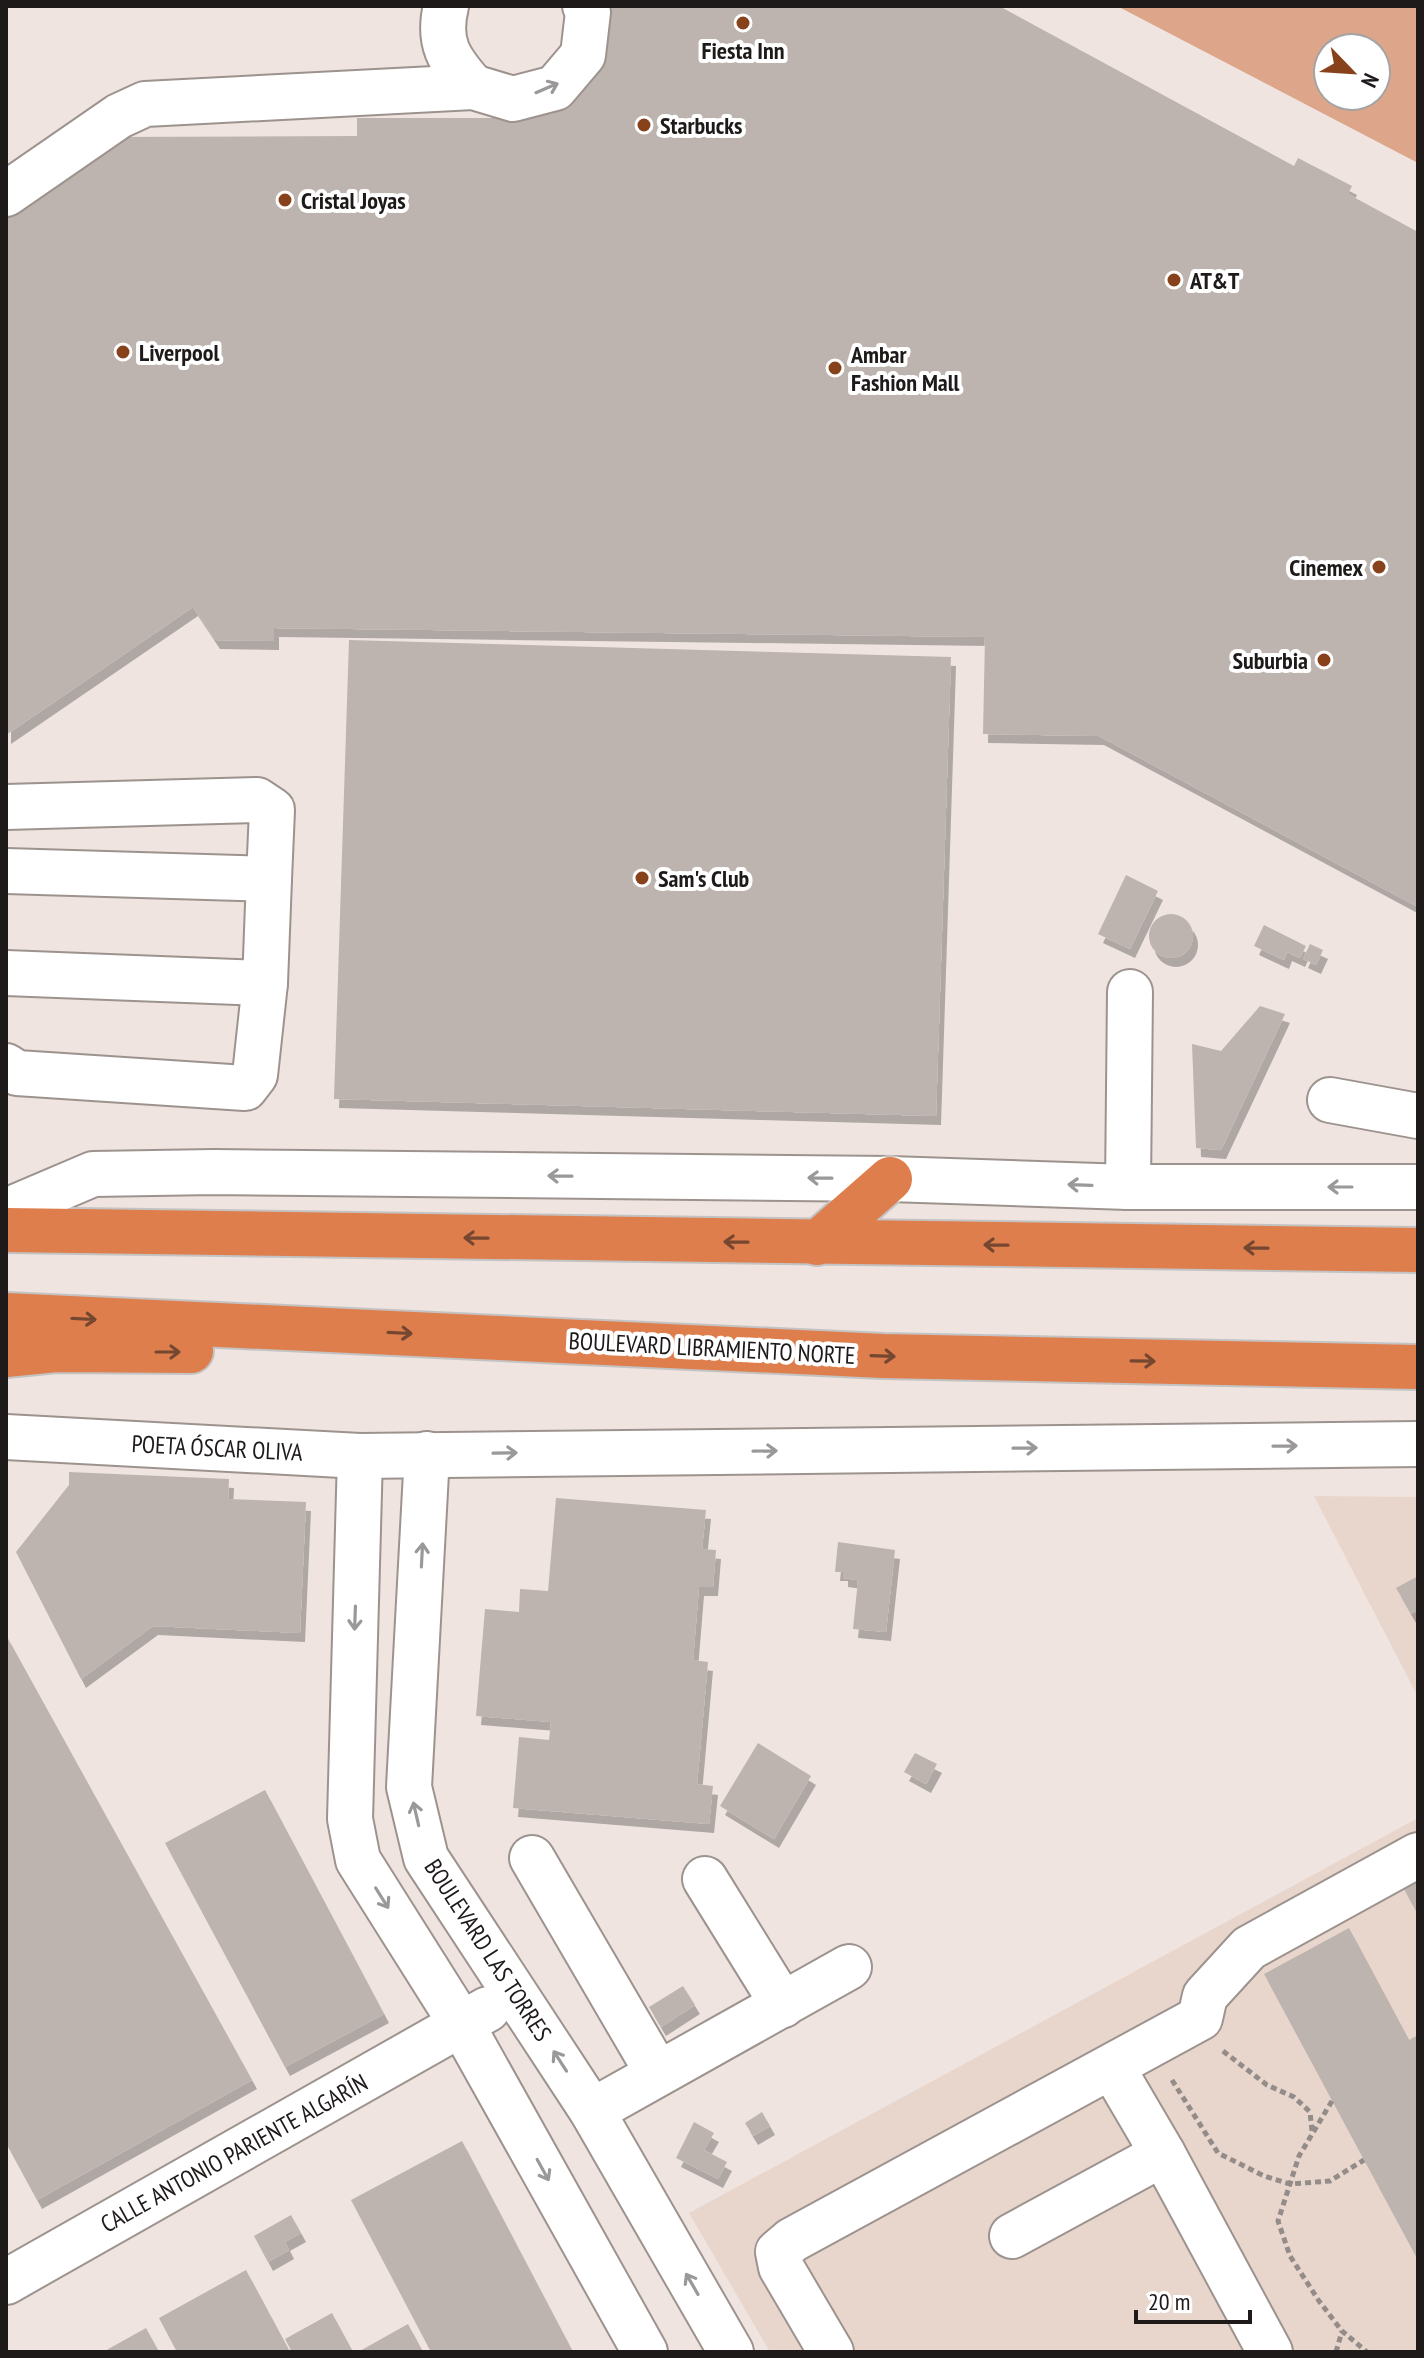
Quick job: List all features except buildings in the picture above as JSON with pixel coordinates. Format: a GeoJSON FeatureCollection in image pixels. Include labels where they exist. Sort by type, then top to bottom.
{"type":"FeatureCollection","features":[{"type":"Feature","properties":{"kind":"highway"},"geometry":{"type":"LineString","coordinates":[[817,1243],[890,1179]]}},
{"type":"Feature","properties":{"kind":"highway"},"geometry":{"type":"LineString","coordinates":[[6,1230],[1418,1250]]}},
{"type":"Feature","properties":{"kind":"highway","name":"BOULEVARD LIBRAMIENTO NORTE"},"geometry":{"type":"LineString","coordinates":[[6,1315],[883,1356],[1418,1367]]}},
{"type":"Feature","properties":{"kind":"highway"},"geometry":{"type":"LineString","coordinates":[[6,1355],[56,1350],[176,1353],[357,1331]]}},
{"type":"Feature","properties":{"kind":"street"},"geometry":{"type":"LineString","coordinates":[[446,6],[441,26],[450,60],[473,87]]}},
{"type":"Feature","properties":{"kind":"street"},"geometry":{"type":"LineString","coordinates":[[6,194],[119,116],[145,104],[473,87],[513,99],[555,88],[583,55],[588,12],[585,6]]}},
{"type":"Feature","properties":{"kind":"street"},"geometry":{"type":"LineString","coordinates":[[6,807],[257,800],[272,810],[265,983],[255,1075],[245,1088],[17,1073],[6,1066]]}},
{"type":"Feature","properties":{"kind":"street"},"geometry":{"type":"LineString","coordinates":[[6,871],[269,879]]}},
{"type":"Feature","properties":{"kind":"street"},"geometry":{"type":"LineString","coordinates":[[6,973],[265,983]]}},
{"type":"Feature","properties":{"kind":"street"},"geometry":{"type":"LineString","coordinates":[[1128,1187],[1130,992]]}},
{"type":"Feature","properties":{"kind":"street"},"geometry":{"type":"LineString","coordinates":[[1330,1100],[1418,1116]]}},
{"type":"Feature","properties":{"kind":"street"},"geometry":{"type":"LineString","coordinates":[[6,1211],[93,1174],[214,1172],[890,1179],[1128,1187],[1418,1187]]}},
{"type":"Feature","properties":{"kind":"street","name":"POETA ÓSCAR OLIVA"},"geometry":{"type":"LineString","coordinates":[[6,1437],[360,1456],[1418,1444]]}},
{"type":"Feature","properties":{"kind":"street","name":"BOULEVARD LAS TORRES"},"geometry":{"type":"LineString","coordinates":[[427,1454],[409,1787],[426,1858],[592,2111],[731,2352]]}},
{"type":"Feature","properties":{"kind":"street"},"geometry":{"type":"LineString","coordinates":[[360,1456],[350,1819],[358,1860],[462,2025],[645,2352]]}},
{"type":"Feature","properties":{"kind":"street"},"geometry":{"type":"LineString","coordinates":[[831,2352],[781,2267],[778,2252],[792,2240],[1200,2018],[1205,1996],[1249,1948],[1418,1855]]}},
{"type":"Feature","properties":{"kind":"street"},"geometry":{"type":"LineString","coordinates":[[532,1858],[657,2072]]}},
{"type":"Feature","properties":{"kind":"street"},"geometry":{"type":"LineString","coordinates":[[705,1879],[783,2005]]}},
{"type":"Feature","properties":{"kind":"street"},"geometry":{"type":"LineString","coordinates":[[592,2111],[849,1967]]}},
{"type":"Feature","properties":{"kind":"street","name":"CALLE ANTONIO PARIENTE ALGARÍN"},"geometry":{"type":"LineString","coordinates":[[6,2282],[515,1993]]}},
{"type":"Feature","properties":{"kind":"street"},"geometry":{"type":"LineString","coordinates":[[1112,2067],[1163,2154],[1270,2352]]}},
{"type":"Feature","properties":{"kind":"street"},"geometry":{"type":"LineString","coordinates":[[1012,2236],[1163,2154]]}},
{"type":"Feature","properties":{"kind":"path"},"geometry":{"type":"LineString","coordinates":[[1200,2018],[1217,2046],[1267,2085],[1294,2097],[1310,2112],[1312,2132]]}},
{"type":"Feature","properties":{"kind":"path"},"geometry":{"type":"LineString","coordinates":[[1151,2045],[1218,2153],[1264,2176],[1290,2184],[1330,2181],[1364,2160]]}},
{"type":"Feature","properties":{"kind":"path"},"geometry":{"type":"LineString","coordinates":[[1332,2101],[1299,2156],[1278,2221],[1290,2256],[1319,2301],[1342,2331],[1367,2352]]}},
{"type":"Feature","properties":{"kind":"path"},"geometry":{"type":"LineString","coordinates":[[1336,2352],[1342,2331]]}},
{"type":"Feature","properties":{"kind":"shaded area"},"geometry":{"type":"Polygon","coordinates":[[[1117,6],[1418,6],[1418,163],[1320,112],[1392,112],[1392,32],[1312,32],[1312,108],[1117,6]]]}},
{"type":"Feature","properties":{"kind":"shaded area"},"geometry":{"type":"Polygon","coordinates":[[[1314,1496],[1418,1497],[1418,1697],[1314,1496]]]}},
{"type":"Feature","properties":{"kind":"shaded area"},"geometry":{"type":"Polygon","coordinates":[[[1418,1818],[1418,2352],[770,2352],[689,2213],[1418,1818]]]}},
{"type":"Feature","properties":{"kind":"place","name":"Fiesta Inn"},"geometry":{"type":"Point","coordinates":[743,23]}},
{"type":"Feature","properties":{"kind":"place","name":"Starbucks"},"geometry":{"type":"Point","coordinates":[644,125]}},
{"type":"Feature","properties":{"kind":"place","name":"Cristal Joyas"},"geometry":{"type":"Point","coordinates":[285,200]}},
{"type":"Feature","properties":{"kind":"place","name":"AT&T"},"geometry":{"type":"Point","coordinates":[1174,280]}},
{"type":"Feature","properties":{"kind":"place","name":"Liverpool"},"geometry":{"type":"Point","coordinates":[123,352]}},
{"type":"Feature","properties":{"kind":"place","name":"Ambar Fashion Mall"},"geometry":{"type":"Point","coordinates":[835,368]}},
{"type":"Feature","properties":{"kind":"place","name":"Cinemex"},"geometry":{"type":"Point","coordinates":[1379,567]}},
{"type":"Feature","properties":{"kind":"place","name":"Suburbia"},"geometry":{"type":"Point","coordinates":[1324,660]}},
{"type":"Feature","properties":{"kind":"place","name":"Sam's Club"},"geometry":{"type":"Point","coordinates":[642,878]}}]}
